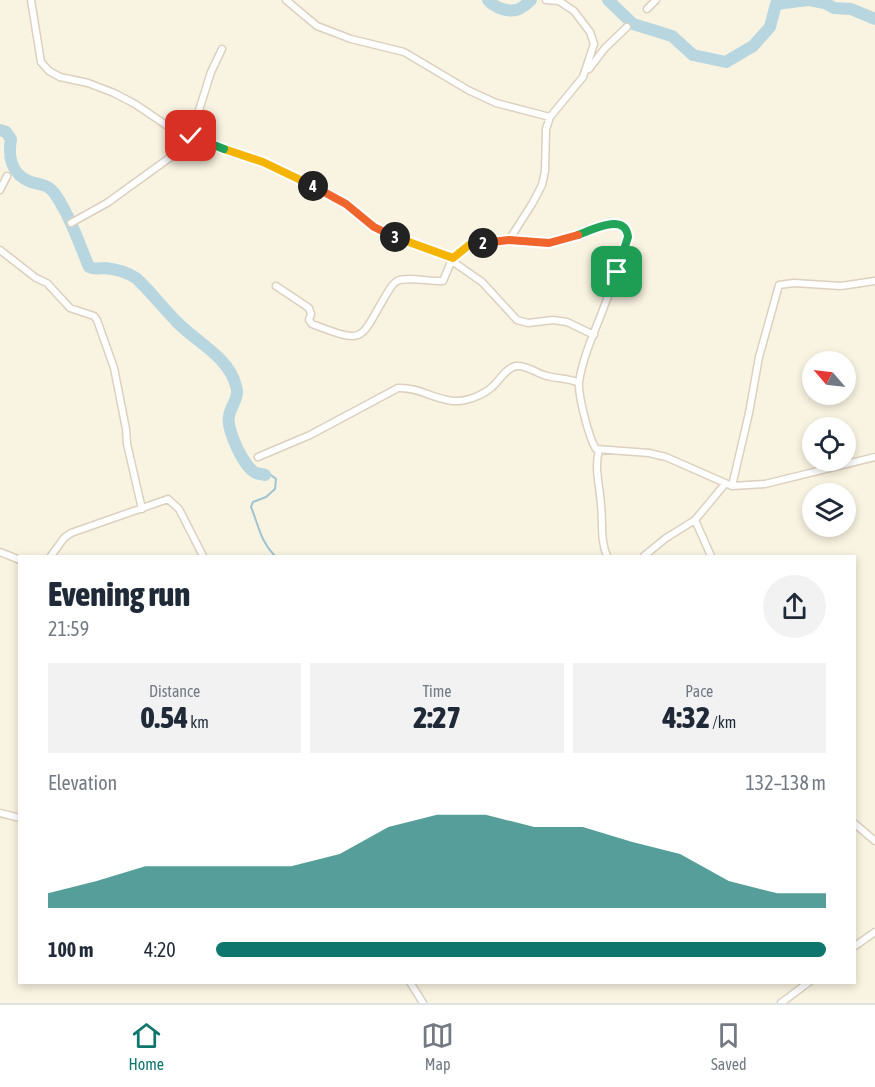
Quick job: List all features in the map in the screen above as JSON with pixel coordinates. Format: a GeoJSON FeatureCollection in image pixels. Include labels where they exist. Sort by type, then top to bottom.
{"type":"FeatureCollection","features":[{"type":"Feature","properties":{"kind":"street"},"geometry":{"type":"LineString","coordinates":[[31,0],[41,62],[49,71],[114,93],[172,129],[263,162],[346,204],[383,232],[452,259],[482,282],[517,320],[528,323],[553,320],[567,322],[594,335]]}},
{"type":"Feature","properties":{"kind":"street"},"geometry":{"type":"LineString","coordinates":[[286,0],[317,26],[351,39],[404,52],[496,104],[550,117]]}},
{"type":"Feature","properties":{"kind":"street"},"geometry":{"type":"LineString","coordinates":[[546,0],[567,5],[590,32],[594,45],[583,77]]}},
{"type":"Feature","properties":{"kind":"street"},"geometry":{"type":"LineString","coordinates":[[647,9],[656,0]]}},
{"type":"Feature","properties":{"kind":"street"},"geometry":{"type":"LineString","coordinates":[[509,240],[542,185],[545,171],[546,129],[550,117],[605,48],[627,27]]}},
{"type":"Feature","properties":{"kind":"street"},"geometry":{"type":"LineString","coordinates":[[71,223],[106,203],[179,151],[191,136],[211,72],[222,49]]}},
{"type":"Feature","properties":{"kind":"street"},"geometry":{"type":"LineString","coordinates":[[0,190],[7,176]]}},
{"type":"Feature","properties":{"kind":"street"},"geometry":{"type":"LineString","coordinates":[[276,286],[309,308],[311,314],[309,320],[312,324],[344,335],[357,336],[363,334],[369,327],[393,284],[404,278],[443,281],[452,259],[473,243],[509,240],[549,243],[601,226],[616,224],[628,231],[628,237],[579,382],[579,395],[595,447],[599,450],[649,453],[666,457],[732,486],[765,484],[875,457]]}},
{"type":"Feature","properties":{"kind":"street"},"geometry":{"type":"LineString","coordinates":[[0,250],[47,284],[70,308],[94,316],[97,320],[114,368],[127,444],[142,509]]}},
{"type":"Feature","properties":{"kind":"street"},"geometry":{"type":"LineString","coordinates":[[732,486],[759,357],[779,285],[794,283],[841,286],[875,281]]}},
{"type":"Feature","properties":{"kind":"street"},"geometry":{"type":"LineString","coordinates":[[258,456],[310,435],[398,388],[408,388],[452,401],[461,400],[478,396],[490,389],[508,370],[516,366],[531,369],[548,377],[579,382]]}},
{"type":"Feature","properties":{"kind":"street"},"geometry":{"type":"LineString","coordinates":[[599,450],[596,464],[602,505],[602,540],[607,555]]}},
{"type":"Feature","properties":{"kind":"street"},"geometry":{"type":"LineString","coordinates":[[645,555],[666,538],[695,520],[725,484]]}},
{"type":"Feature","properties":{"kind":"street"},"geometry":{"type":"LineString","coordinates":[[52,555],[64,538],[71,533],[161,501],[171,500],[179,508],[202,555]]}},
{"type":"Feature","properties":{"kind":"street"},"geometry":{"type":"LineString","coordinates":[[695,520],[711,555]]}},
{"type":"Feature","properties":{"kind":"street"},"geometry":{"type":"LineString","coordinates":[[0,552],[18,559]]}},
{"type":"Feature","properties":{"kind":"street"},"geometry":{"type":"LineString","coordinates":[[0,813],[18,818]]}},
{"type":"Feature","properties":{"kind":"street"},"geometry":{"type":"LineString","coordinates":[[856,825],[875,841]]}},
{"type":"Feature","properties":{"kind":"street"},"geometry":{"type":"LineString","coordinates":[[856,945],[875,932]]}},
{"type":"Feature","properties":{"kind":"street"},"geometry":{"type":"LineString","coordinates":[[411,984],[423,1003]]}},
{"type":"Feature","properties":{"kind":"street"},"geometry":{"type":"LineString","coordinates":[[786,1002],[807,984]]}},
{"type":"Feature","properties":{"kind":"waterway"},"geometry":{"type":"LineString","coordinates":[[488,0],[507,10],[519,9],[531,0]]}},
{"type":"Feature","properties":{"kind":"waterway"},"geometry":{"type":"LineString","coordinates":[[608,0],[633,24],[672,36],[693,55],[726,62],[753,46],[770,27],[776,4],[808,0]]}},
{"type":"Feature","properties":{"kind":"waterway"},"geometry":{"type":"LineString","coordinates":[[809,0],[825,3],[834,8],[851,9],[875,19]]}},
{"type":"Feature","properties":{"kind":"waterway"},"geometry":{"type":"LineString","coordinates":[[0,130],[6,132],[11,139],[12,164],[19,175],[47,187],[55,194],[70,220],[89,267],[113,269],[136,278],[177,322],[219,358],[226,367],[237,390],[229,416],[230,430],[246,464],[256,473],[265,475]]}},
{"type":"Feature","properties":{"kind":"waterway"},"geometry":{"type":"LineString","coordinates":[[265,475],[271,475],[276,479],[275,489],[266,497],[253,502],[251,507],[263,539],[274,555]]}},
{"type":"Feature","properties":{"kind":"route"},"geometry":{"type":"LineString","coordinates":[[191,136],[263,162],[346,204],[383,232],[453,258],[473,243],[509,240],[549,243],[601,226],[620,225],[628,231],[628,237],[617,272]]}}]}
